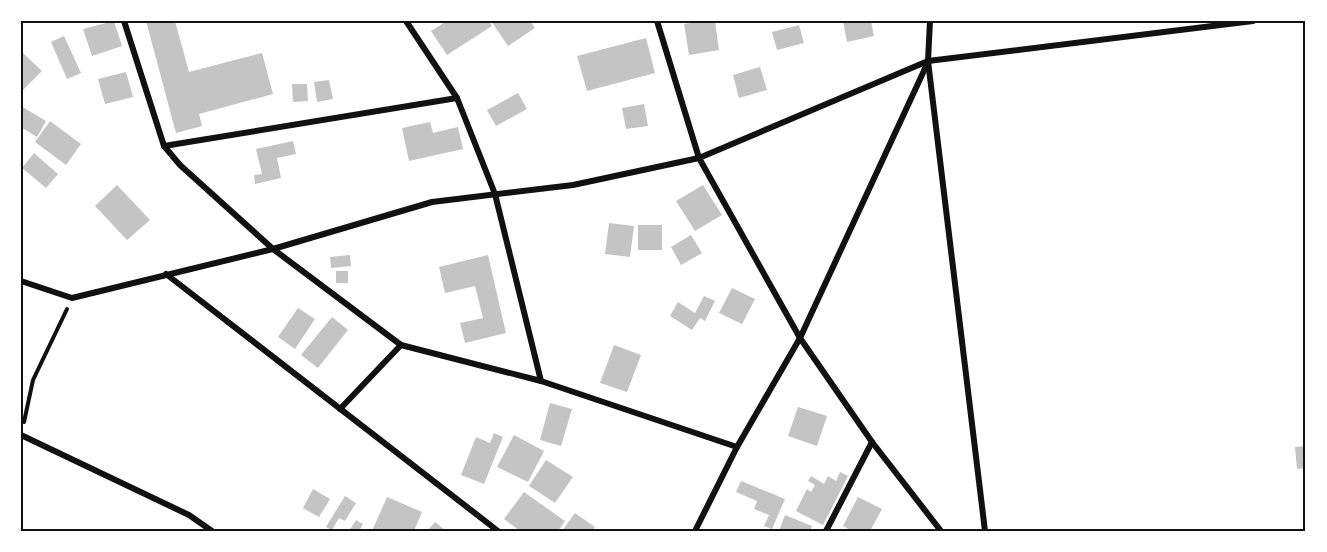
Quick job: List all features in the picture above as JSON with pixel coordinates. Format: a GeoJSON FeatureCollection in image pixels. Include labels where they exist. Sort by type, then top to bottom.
{"type":"FeatureCollection","features":[{"type":"Feature","properties":{"kind":"street"},"geometry":{"type":"LineString","coordinates":[[124,21],[164,146],[180,165],[273,249],[401,345],[541,381],[737,447]]}},
{"type":"Feature","properties":{"kind":"street"},"geometry":{"type":"LineString","coordinates":[[406,21],[457,98],[495,194],[541,381]]}},
{"type":"Feature","properties":{"kind":"street"},"geometry":{"type":"LineString","coordinates":[[657,21],[699,158],[800,338],[872,442],[941,531]]}},
{"type":"Feature","properties":{"kind":"street"},"geometry":{"type":"LineString","coordinates":[[930,21],[928,61],[985,531]]}},
{"type":"Feature","properties":{"kind":"street"},"geometry":{"type":"LineString","coordinates":[[21,281],[72,298],[273,249],[432,202],[573,185],[699,158],[928,61],[1253,21]]}},
{"type":"Feature","properties":{"kind":"street"},"geometry":{"type":"LineString","coordinates":[[695,531],[737,447],[800,338],[928,61]]}},
{"type":"Feature","properties":{"kind":"street"},"geometry":{"type":"LineString","coordinates":[[164,146],[457,98]]}},
{"type":"Feature","properties":{"kind":"street"},"geometry":{"type":"LineString","coordinates":[[166,274],[498,531]]}},
{"type":"Feature","properties":{"kind":"street"},"geometry":{"type":"LineString","coordinates":[[340,409],[401,345]]}},
{"type":"Feature","properties":{"kind":"street"},"geometry":{"type":"LineString","coordinates":[[21,435],[189,515],[212,531]]}},
{"type":"Feature","properties":{"kind":"street"},"geometry":{"type":"LineString","coordinates":[[826,531],[872,442]]}},
{"type":"Feature","properties":{"kind":"path"},"geometry":{"type":"LineString","coordinates":[[21,459],[21,435],[33,380],[72,298]]}},
{"type":"Feature","properties":{"kind":"building"},"geometry":{"type":"Polygon","coordinates":[[[114,21],[122,46],[92,56],[83,29],[114,21]]]}},
{"type":"Feature","properties":{"kind":"building"},"geometry":{"type":"Polygon","coordinates":[[[146,21],[175,21],[189,72],[262,53],[273,94],[199,114],[202,126],[176,133],[146,21]]]}},
{"type":"Feature","properties":{"kind":"building"},"geometry":{"type":"Polygon","coordinates":[[[447,21],[489,21],[492,26],[447,55],[431,31],[447,21]]]}},
{"type":"Feature","properties":{"kind":"building"},"geometry":{"type":"Polygon","coordinates":[[[491,21],[530,21],[535,28],[508,46],[491,21]]]}},
{"type":"Feature","properties":{"kind":"building"},"geometry":{"type":"Polygon","coordinates":[[[715,21],[719,50],[689,55],[684,24],[715,21]]]}},
{"type":"Feature","properties":{"kind":"building"},"geometry":{"type":"Polygon","coordinates":[[[843,21],[871,21],[874,36],[847,42],[843,21]]]}},
{"type":"Feature","properties":{"kind":"building"},"geometry":{"type":"Polygon","coordinates":[[[799,25],[804,43],[777,50],[772,32],[799,25]]]}},
{"type":"Feature","properties":{"kind":"building"},"geometry":{"type":"Polygon","coordinates":[[[64,36],[81,73],[67,79],[51,42],[64,36]]]}},
{"type":"Feature","properties":{"kind":"building"},"geometry":{"type":"Polygon","coordinates":[[[646,38],[655,73],[587,91],[577,56],[646,38]]]}},
{"type":"Feature","properties":{"kind":"building"},"geometry":{"type":"Polygon","coordinates":[[[21,51],[42,71],[21,92],[21,51]]]}},
{"type":"Feature","properties":{"kind":"building"},"geometry":{"type":"Polygon","coordinates":[[[760,67],[767,90],[739,98],[733,75],[760,67]]]}},
{"type":"Feature","properties":{"kind":"building"},"geometry":{"type":"Polygon","coordinates":[[[126,72],[133,97],[105,104],[98,79],[126,72]]]}},
{"type":"Feature","properties":{"kind":"building"},"geometry":{"type":"Polygon","coordinates":[[[329,80],[333,99],[317,102],[314,82],[329,80]]]}},
{"type":"Feature","properties":{"kind":"building"},"geometry":{"type":"Polygon","coordinates":[[[292,84],[307,84],[308,101],[293,102],[292,84]]]}},
{"type":"Feature","properties":{"kind":"building"},"geometry":{"type":"Polygon","coordinates":[[[518,93],[527,109],[496,126],[487,110],[518,93]]]}},
{"type":"Feature","properties":{"kind":"building"},"geometry":{"type":"Polygon","coordinates":[[[644,104],[648,126],[626,129],[622,108],[644,104]]]}},
{"type":"Feature","properties":{"kind":"building"},"geometry":{"type":"Polygon","coordinates":[[[21,106],[46,121],[37,137],[21,127],[21,106]]]}},
{"type":"Feature","properties":{"kind":"building"},"geometry":{"type":"Polygon","coordinates":[[[50,121],[81,144],[66,165],[35,142],[50,121]]]}},
{"type":"Feature","properties":{"kind":"building"},"geometry":{"type":"Polygon","coordinates":[[[430,122],[433,133],[458,127],[463,149],[409,161],[402,128],[430,122]]]}},
{"type":"Feature","properties":{"kind":"building"},"geometry":{"type":"Polygon","coordinates":[[[293,141],[296,154],[277,158],[281,178],[255,184],[254,175],[262,174],[256,149],[293,141]]]}},
{"type":"Feature","properties":{"kind":"building"},"geometry":{"type":"Polygon","coordinates":[[[34,153],[58,174],[46,188],[22,168],[34,153]]]}},
{"type":"Feature","properties":{"kind":"building"},"geometry":{"type":"Polygon","coordinates":[[[117,185],[150,220],[127,240],[95,206],[117,185]]]}},
{"type":"Feature","properties":{"kind":"building"},"geometry":{"type":"Polygon","coordinates":[[[703,185],[722,215],[695,231],[676,201],[703,185]]]}},
{"type":"Feature","properties":{"kind":"building"},"geometry":{"type":"Polygon","coordinates":[[[609,223],[634,226],[630,257],[605,254],[609,223]]]}},
{"type":"Feature","properties":{"kind":"building"},"geometry":{"type":"Polygon","coordinates":[[[638,225],[662,225],[662,250],[638,250],[638,225]]]}},
{"type":"Feature","properties":{"kind":"building"},"geometry":{"type":"Polygon","coordinates":[[[691,235],[702,253],[681,265],[671,247],[691,235]]]}},
{"type":"Feature","properties":{"kind":"building"},"geometry":{"type":"Polygon","coordinates":[[[350,255],[351,266],[331,268],[330,257],[350,255]]]}},
{"type":"Feature","properties":{"kind":"building"},"geometry":{"type":"Polygon","coordinates":[[[488,255],[506,333],[465,343],[460,323],[483,318],[475,286],[445,293],[439,267],[488,255]]]}},
{"type":"Feature","properties":{"kind":"building"},"geometry":{"type":"Polygon","coordinates":[[[336,271],[348,271],[348,283],[336,283],[336,271]]]}},
{"type":"Feature","properties":{"kind":"building"},"geometry":{"type":"Polygon","coordinates":[[[732,288],[755,299],[742,324],[719,313],[732,288]]]}},
{"type":"Feature","properties":{"kind":"building"},"geometry":{"type":"Polygon","coordinates":[[[704,296],[715,301],[705,321],[700,318],[692,330],[670,316],[678,302],[695,313],[704,296]]]}},
{"type":"Feature","properties":{"kind":"building"},"geometry":{"type":"Polygon","coordinates":[[[298,308],[315,319],[295,349],[278,337],[298,308]]]}},
{"type":"Feature","properties":{"kind":"building"},"geometry":{"type":"Polygon","coordinates":[[[332,317],[348,330],[318,368],[301,355],[332,317]]]}},
{"type":"Feature","properties":{"kind":"building"},"geometry":{"type":"Polygon","coordinates":[[[614,345],[641,355],[627,392],[600,383],[614,345]]]}},
{"type":"Feature","properties":{"kind":"building"},"geometry":{"type":"Polygon","coordinates":[[[550,403],[572,409],[561,446],[540,440],[550,403]]]}},
{"type":"Feature","properties":{"kind":"building"},"geometry":{"type":"Polygon","coordinates":[[[798,407],[827,416],[817,446],[788,436],[798,407]]]}},
{"type":"Feature","properties":{"kind":"building"},"geometry":{"type":"Polygon","coordinates":[[[494,433],[503,437],[484,484],[461,475],[476,437],[490,443],[494,433]]]}},
{"type":"Feature","properties":{"kind":"building"},"geometry":{"type":"Polygon","coordinates":[[[514,435],[544,451],[528,482],[497,467],[514,435]]]}},
{"type":"Feature","properties":{"kind":"building"},"geometry":{"type":"Polygon","coordinates":[[[1306,446],[1306,468],[1297,469],[1295,447],[1306,446]]]}},
{"type":"Feature","properties":{"kind":"building"},"geometry":{"type":"Polygon","coordinates":[[[546,460],[573,477],[555,503],[529,486],[546,460]]]}},
{"type":"Feature","properties":{"kind":"building"},"geometry":{"type":"Polygon","coordinates":[[[840,472],[848,476],[823,525],[796,511],[807,489],[811,492],[815,485],[808,481],[811,476],[824,484],[828,476],[836,481],[840,472]]]}},
{"type":"Feature","properties":{"kind":"building"},"geometry":{"type":"Polygon","coordinates":[[[741,481],[785,499],[772,529],[764,526],[769,515],[754,509],[757,501],[736,492],[741,481]]]}},
{"type":"Feature","properties":{"kind":"building"},"geometry":{"type":"Polygon","coordinates":[[[313,489],[330,499],[319,517],[303,508],[313,489]]]}},
{"type":"Feature","properties":{"kind":"building"},"geometry":{"type":"Polygon","coordinates":[[[524,492],[565,521],[558,531],[520,531],[504,519],[524,492]]]}},
{"type":"Feature","properties":{"kind":"building"},"geometry":{"type":"Polygon","coordinates":[[[345,496],[356,503],[345,521],[339,518],[332,530],[326,527],[345,496]]]}},
{"type":"Feature","properties":{"kind":"building"},"geometry":{"type":"Polygon","coordinates":[[[387,497],[422,512],[414,531],[372,531],[387,497]]]}},
{"type":"Feature","properties":{"kind":"building"},"geometry":{"type":"Polygon","coordinates":[[[858,497],[882,509],[870,531],[852,531],[843,526],[858,497]]]}},
{"type":"Feature","properties":{"kind":"building"},"geometry":{"type":"Polygon","coordinates":[[[575,513],[595,527],[592,531],[562,531],[575,513]]]}},
{"type":"Feature","properties":{"kind":"building"},"geometry":{"type":"Polygon","coordinates":[[[785,515],[812,526],[810,531],[779,531],[785,515]]]}},
{"type":"Feature","properties":{"kind":"building"},"geometry":{"type":"Polygon","coordinates":[[[356,520],[363,524],[359,531],[349,531],[356,520]]]}},
{"type":"Feature","properties":{"kind":"building"},"geometry":{"type":"Polygon","coordinates":[[[435,522],[446,531],[427,531],[435,522]]]}}]}
